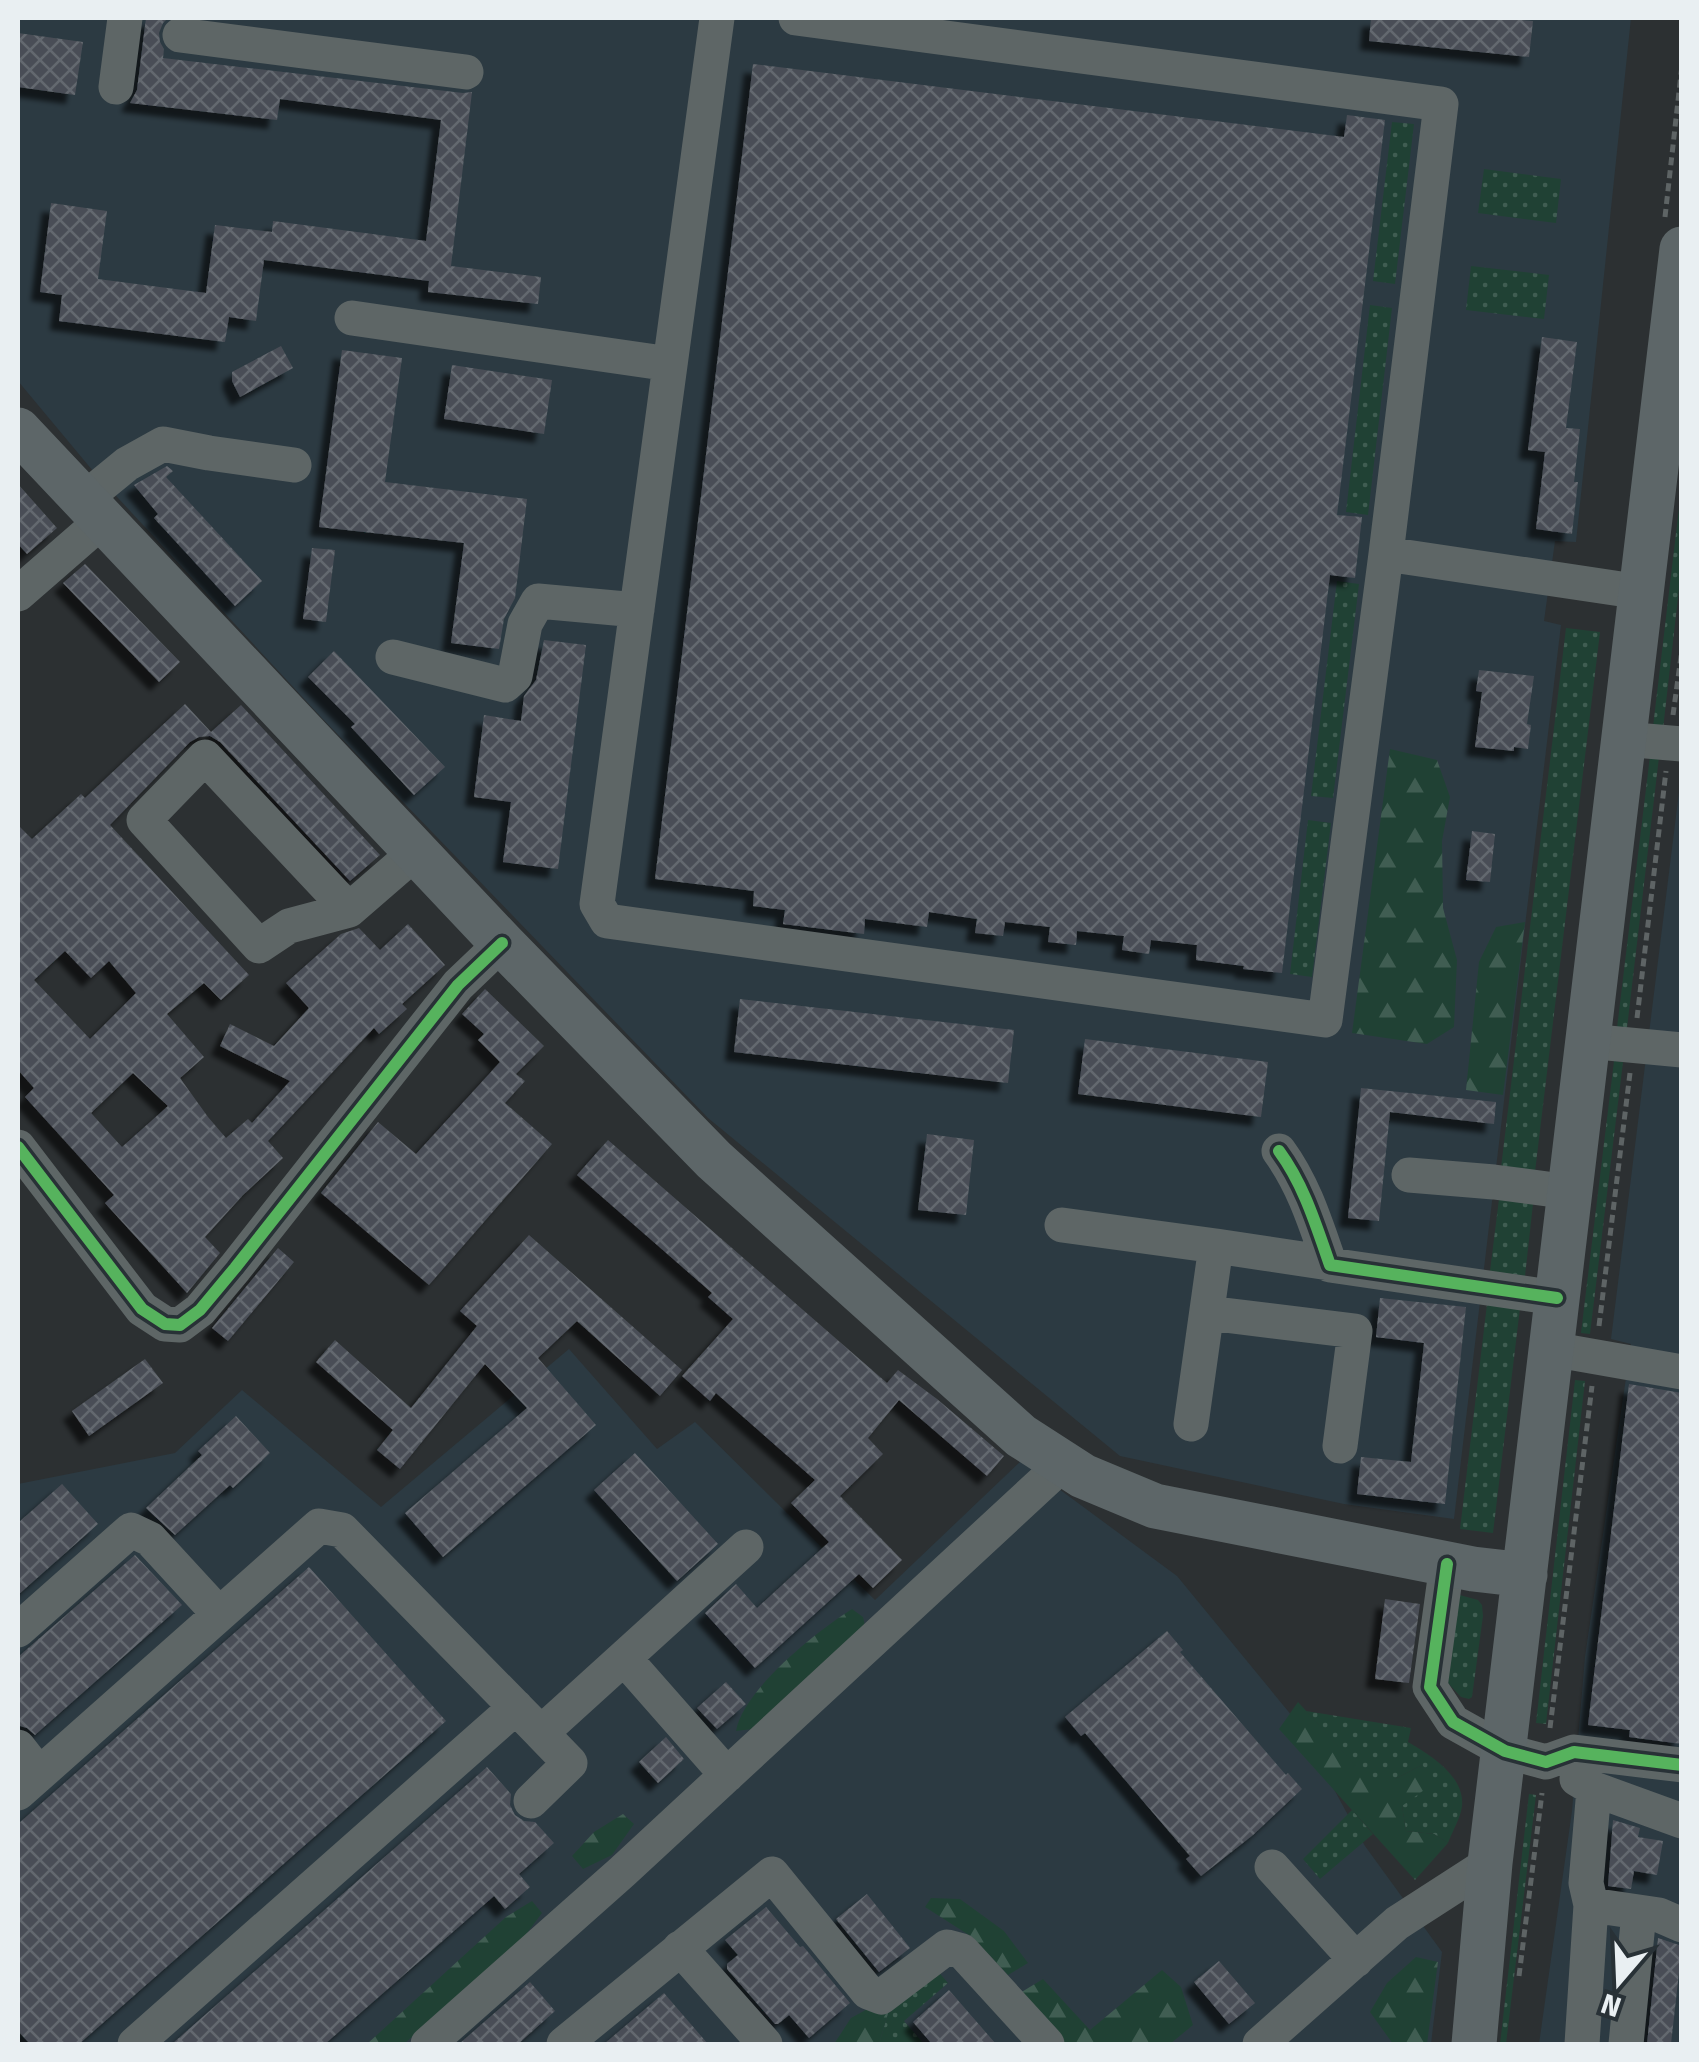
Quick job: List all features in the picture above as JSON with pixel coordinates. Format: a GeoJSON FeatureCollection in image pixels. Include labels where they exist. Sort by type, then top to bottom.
{"type":"FeatureCollection","features":[{"type":"Feature","properties":{"kind":"main road"},"geometry":{"type":"LineString","coordinates":[[1474,2044],[1490,1863],[1525,1756],[1524,1575],[1640,592],[1670,441],[1682,249]]}},
{"type":"Feature","properties":{"kind":"main road"},"geometry":{"type":"LineString","coordinates":[[18,430],[502,943],[714,1160],[1021,1436],[1083,1476],[1154,1506],[1447,1564],[1524,1575]]}},
{"type":"Feature","properties":{"kind":"street"},"geometry":{"type":"LineString","coordinates":[[116,87],[125,18]]}},
{"type":"Feature","properties":{"kind":"street"},"geometry":{"type":"LineString","coordinates":[[718,18],[597,904],[607,921],[1325,1020],[1441,104],[796,18]]}},
{"type":"Feature","properties":{"kind":"street"},"geometry":{"type":"LineString","coordinates":[[180,35],[302,34],[466,72]]}},
{"type":"Feature","properties":{"kind":"street"},"geometry":{"type":"LineString","coordinates":[[352,318],[670,364]]}},
{"type":"Feature","properties":{"kind":"street"},"geometry":{"type":"LineString","coordinates":[[18,594],[93,510],[127,464],[163,444],[294,465]]}},
{"type":"Feature","properties":{"kind":"street"},"geometry":{"type":"LineString","coordinates":[[1386,554],[1640,592]]}},
{"type":"Feature","properties":{"kind":"street"},"geometry":{"type":"LineString","coordinates":[[393,657],[505,685],[515,676],[525,624],[538,601],[637,610]]}},
{"type":"Feature","properties":{"kind":"street"},"geometry":{"type":"LineString","coordinates":[[1623,738],[1682,744]]}},
{"type":"Feature","properties":{"kind":"street"},"geometry":{"type":"LineString","coordinates":[[349,910],[204,757],[144,820],[260,946],[289,926],[349,910],[416,852]]}},
{"type":"Feature","properties":{"kind":"street"},"geometry":{"type":"LineString","coordinates":[[18,1147],[142,1308],[165,1324],[180,1325],[200,1310],[236,1268],[458,985],[502,943]]}},
{"type":"Feature","properties":{"kind":"street"},"geometry":{"type":"LineString","coordinates":[[1588,1041],[1682,1050]]}},
{"type":"Feature","properties":{"kind":"street"},"geometry":{"type":"LineString","coordinates":[[1278,1151],[1294,1171],[1329,1263]]}},
{"type":"Feature","properties":{"kind":"street"},"geometry":{"type":"LineString","coordinates":[[1409,1175],[1570,1192]]}},
{"type":"Feature","properties":{"kind":"street"},"geometry":{"type":"LineString","coordinates":[[1062,1225],[1557,1298]]}},
{"type":"Feature","properties":{"kind":"street"},"geometry":{"type":"LineString","coordinates":[[1191,1424],[1216,1246]]}},
{"type":"Feature","properties":{"kind":"street"},"geometry":{"type":"LineString","coordinates":[[1208,1313],[1355,1330],[1340,1446]]}},
{"type":"Feature","properties":{"kind":"street"},"geometry":{"type":"LineString","coordinates":[[1551,1349],[1682,1372]]}},
{"type":"Feature","properties":{"kind":"street"},"geometry":{"type":"LineString","coordinates":[[428,2044],[622,1872],[1064,1463]]}},
{"type":"Feature","properties":{"kind":"street"},"geometry":{"type":"LineString","coordinates":[[25,1771],[220,1614],[320,1526],[342,1530],[570,1763],[531,1801]]}},
{"type":"Feature","properties":{"kind":"street"},"geometry":{"type":"LineString","coordinates":[[18,1630],[131,1530],[150,1538],[220,1614]]}},
{"type":"Feature","properties":{"kind":"street"},"geometry":{"type":"LineString","coordinates":[[541,1733],[746,1547]]}},
{"type":"Feature","properties":{"kind":"street"},"geometry":{"type":"LineString","coordinates":[[1447,1564],[1430,1687],[1453,1722],[1594,1789],[1676,1819]]}},
{"type":"Feature","properties":{"kind":"street"},"geometry":{"type":"LineString","coordinates":[[624,1658],[727,1775]]}},
{"type":"Feature","properties":{"kind":"street"},"geometry":{"type":"LineString","coordinates":[[135,2044],[516,1707]]}},
{"type":"Feature","properties":{"kind":"street"},"geometry":{"type":"LineString","coordinates":[[1525,1756],[1574,1752],[1682,1765]]}},
{"type":"Feature","properties":{"kind":"street"},"geometry":{"type":"LineString","coordinates":[[1582,2044],[1591,1906],[1586,1882],[1594,1789]]}},
{"type":"Feature","properties":{"kind":"street"},"geometry":{"type":"LineString","coordinates":[[1260,2044],[1397,1923],[1490,1863]]}},
{"type":"Feature","properties":{"kind":"street"},"geometry":{"type":"LineString","coordinates":[[1272,1866],[1356,1960]]}},
{"type":"Feature","properties":{"kind":"street"},"geometry":{"type":"LineString","coordinates":[[564,2044],[772,1874],[868,1992],[881,1996],[947,1947],[962,1951],[1047,2044]]}},
{"type":"Feature","properties":{"kind":"street"},"geometry":{"type":"LineString","coordinates":[[1591,1906],[1660,1918],[1626,2044]]}},
{"type":"Feature","properties":{"kind":"street"},"geometry":{"type":"LineString","coordinates":[[680,1948],[765,2044]]}},
{"type":"Feature","properties":{"kind":"shaded area"},"geometry":{"type":"Polygon","coordinates":[[[18,18],[1631,18],[1576,542],[1555,541],[1544,621],[1561,625],[1454,1519],[1344,1504],[1120,1456],[708,1118],[321,717],[93,471],[18,381],[18,18]]]}},
{"type":"Feature","properties":{"kind":"shaded area"},"geometry":{"type":"Polygon","coordinates":[[[1681,776],[1681,2044],[1539,2044],[1572,1811],[1585,1657],[1631,1344],[1611,1339],[1681,776]]]}},
{"type":"Feature","properties":{"kind":"shaded area"},"geometry":{"type":"Polygon","coordinates":[[[569,1349],[657,1449],[695,1422],[875,1600],[1021,1461],[1177,1576],[1297,1722],[1365,1846],[1442,1952],[1431,2044],[18,2044],[18,1484],[175,1453],[242,1390],[381,1507],[569,1349]]]}},
{"type":"Feature","properties":{"kind":"green space"},"geometry":{"type":"Polygon","coordinates":[[[1392,122],[1414,124],[1395,284],[1373,281],[1392,122]]]}},
{"type":"Feature","properties":{"kind":"green space"},"geometry":{"type":"Polygon","coordinates":[[[1484,169],[1561,179],[1556,223],[1478,213],[1484,169]]]}},
{"type":"Feature","properties":{"kind":"green space"},"geometry":{"type":"Polygon","coordinates":[[[1471,266],[1549,275],[1544,319],[1466,310],[1471,266]]]}},
{"type":"Feature","properties":{"kind":"green space"},"geometry":{"type":"Polygon","coordinates":[[[1370,305],[1392,308],[1368,515],[1346,512],[1370,305]]]}},
{"type":"Feature","properties":{"kind":"green space"},"geometry":{"type":"Polygon","coordinates":[[[1681,491],[1681,571],[1663,729],[1653,727],[1681,491]]]}},
{"type":"Feature","properties":{"kind":"green space"},"geometry":{"type":"Polygon","coordinates":[[[1337,581],[1359,584],[1333,798],[1311,796],[1337,581]]]}},
{"type":"Feature","properties":{"kind":"green space"},"geometry":{"type":"Polygon","coordinates":[[[1566,628],[1600,632],[1535,1172],[1501,1168],[1566,628]]]}},
{"type":"Feature","properties":{"kind":"green space"},"geometry":{"type":"Polygon","coordinates":[[[1390,749],[1437,760],[1450,797],[1442,841],[1443,908],[1457,960],[1454,1027],[1427,1044],[1352,1033],[1390,749]]]}},
{"type":"Feature","properties":{"kind":"green space"},"geometry":{"type":"Polygon","coordinates":[[[1650,756],[1659,757],[1627,1028],[1617,1028],[1650,756]]]}},
{"type":"Feature","properties":{"kind":"green space"},"geometry":{"type":"Polygon","coordinates":[[[1308,820],[1331,823],[1312,977],[1290,974],[1308,820]]]}},
{"type":"Feature","properties":{"kind":"green space"},"geometry":{"type":"Polygon","coordinates":[[[1525,922],[1503,1095],[1466,1090],[1479,962],[1496,927],[1525,922]]]}},
{"type":"Feature","properties":{"kind":"green space"},"geometry":{"type":"Polygon","coordinates":[[[1614,1061],[1623,1062],[1590,1334],[1581,1333],[1614,1061]]]}},
{"type":"Feature","properties":{"kind":"green space"},"geometry":{"type":"Polygon","coordinates":[[[1499,1199],[1533,1204],[1525,1276],[1490,1271],[1499,1199]]]}},
{"type":"Feature","properties":{"kind":"green space"},"geometry":{"type":"Polygon","coordinates":[[[1487,1304],[1520,1308],[1493,1533],[1460,1529],[1487,1304]]]}},
{"type":"Feature","properties":{"kind":"green space"},"geometry":{"type":"Polygon","coordinates":[[[1575,1380],[1585,1381],[1546,1724],[1536,1723],[1575,1380]]]}},
{"type":"Feature","properties":{"kind":"green space"},"geometry":{"type":"Polygon","coordinates":[[[1456,1594],[1478,1600],[1482,1605],[1469,1699],[1461,1697],[1446,1681],[1456,1594]]]}},
{"type":"Feature","properties":{"kind":"green space"},"geometry":{"type":"Polygon","coordinates":[[[852,1609],[863,1617],[866,1630],[761,1728],[736,1731],[752,1698],[767,1680],[802,1646],[852,1609]]]}},
{"type":"Feature","properties":{"kind":"green space"},"geometry":{"type":"Polygon","coordinates":[[[1298,1702],[1368,1779],[1395,1779],[1422,1765],[1432,1776],[1431,1785],[1402,1806],[1406,1831],[1434,1834],[1448,1843],[1415,1880],[1279,1729],[1298,1702]]]}},
{"type":"Feature","properties":{"kind":"green space"},"geometry":{"type":"Polygon","coordinates":[[[1306,1711],[1411,1728],[1408,1742],[1444,1768],[1458,1785],[1461,1810],[1448,1843],[1434,1834],[1406,1831],[1402,1806],[1422,1765],[1395,1779],[1368,1780],[1306,1711]]]}},
{"type":"Feature","properties":{"kind":"green space"},"geometry":{"type":"Polygon","coordinates":[[[1529,1794],[1536,1795],[1506,2044],[1500,2044],[1529,1794]]]}},
{"type":"Feature","properties":{"kind":"green space"},"geometry":{"type":"Polygon","coordinates":[[[1352,1810],[1373,1834],[1320,1879],[1303,1859],[1352,1810]]]}},
{"type":"Feature","properties":{"kind":"green space"},"geometry":{"type":"Polygon","coordinates":[[[623,1814],[634,1824],[612,1855],[583,1869],[572,1856],[594,1832],[623,1814]]]}},
{"type":"Feature","properties":{"kind":"green space"},"geometry":{"type":"Polygon","coordinates":[[[931,1898],[960,1899],[1004,1931],[1028,1963],[1008,1975],[972,1937],[925,1907],[931,1898]]]}},
{"type":"Feature","properties":{"kind":"green space"},"geometry":{"type":"Polygon","coordinates":[[[532,1901],[542,1913],[524,1937],[404,2044],[367,2044],[506,1917],[532,1901]]]}},
{"type":"Feature","properties":{"kind":"green space"},"geometry":{"type":"Polygon","coordinates":[[[1416,1957],[1438,1962],[1427,2044],[1393,2044],[1370,2012],[1387,1983],[1416,1957]]]}},
{"type":"Feature","properties":{"kind":"green space"},"geometry":{"type":"Polygon","coordinates":[[[936,1969],[948,1983],[904,2021],[924,2044],[879,2044],[889,2010],[936,1969]]]}},
{"type":"Feature","properties":{"kind":"green space"},"geometry":{"type":"Polygon","coordinates":[[[1162,1970],[1181,1987],[1193,2025],[1170,2044],[1066,2044],[1020,1993],[1043,1979],[1090,2030],[1162,1970]]]}},
{"type":"Feature","properties":{"kind":"green space"},"geometry":{"type":"Polygon","coordinates":[[[871,2007],[889,2010],[879,2044],[834,2044],[851,2018],[871,2007]]]}},
{"type":"Feature","properties":{"kind":"building"},"geometry":{"type":"Polygon","coordinates":[[[146,18],[168,18],[159,33],[163,58],[472,92],[451,266],[541,277],[538,304],[428,292],[429,281],[264,260],[256,321],[229,317],[225,342],[59,321],[62,295],[40,292],[51,203],[107,211],[98,279],[206,293],[215,225],[272,232],[273,221],[426,241],[441,120],[280,99],[277,120],[130,103],[137,90],[146,18]]]}},
{"type":"Feature","properties":{"kind":"building"},"geometry":{"type":"Polygon","coordinates":[[[1371,18],[1533,21],[1529,57],[1369,41],[1371,18]]]}},
{"type":"Feature","properties":{"kind":"building"},"geometry":{"type":"Polygon","coordinates":[[[18,33],[83,42],[75,95],[18,87],[18,33]]]}},
{"type":"Feature","properties":{"kind":"building"},"geometry":{"type":"Polygon","coordinates":[[[753,64],[1344,137],[1347,115],[1385,120],[1337,515],[1362,517],[1355,578],[1330,575],[1282,973],[1196,960],[1197,945],[1151,940],[1149,954],[1122,950],[1124,936],[1077,931],[1076,945],[1048,942],[1050,927],[1005,922],[1003,936],[975,933],[977,919],[929,912],[927,927],[865,919],[864,934],[783,924],[785,910],[753,906],[754,891],[655,879],[753,64]]]}},
{"type":"Feature","properties":{"kind":"building"},"geometry":{"type":"Polygon","coordinates":[[[1542,337],[1577,342],[1566,428],[1580,429],[1572,534],[1536,529],[1545,452],[1528,450],[1542,337]]]}},
{"type":"Feature","properties":{"kind":"building"},"geometry":{"type":"Polygon","coordinates":[[[281,346],[293,368],[240,397],[232,372],[281,346]]]}},
{"type":"Feature","properties":{"kind":"building"},"geometry":{"type":"Polygon","coordinates":[[[342,350],[402,358],[385,482],[527,499],[515,598],[504,619],[499,649],[451,643],[464,543],[319,527],[342,350]]]}},
{"type":"Feature","properties":{"kind":"building"},"geometry":{"type":"Polygon","coordinates":[[[452,365],[552,380],[544,434],[444,419],[452,365]]]}},
{"type":"Feature","properties":{"kind":"building"},"geometry":{"type":"Polygon","coordinates":[[[167,466],[173,471],[166,477],[262,581],[235,606],[154,518],[158,514],[134,485],[167,466]]]}},
{"type":"Feature","properties":{"kind":"building"},"geometry":{"type":"Polygon","coordinates":[[[18,484],[57,528],[27,554],[18,544],[18,484]]]}},
{"type":"Feature","properties":{"kind":"building"},"geometry":{"type":"Polygon","coordinates":[[[312,548],[335,550],[326,622],[303,619],[312,548]]]}},
{"type":"Feature","properties":{"kind":"building"},"geometry":{"type":"Polygon","coordinates":[[[85,564],[180,662],[159,682],[63,583],[85,564]]]}},
{"type":"Feature","properties":{"kind":"building"},"geometry":{"type":"Polygon","coordinates":[[[544,640],[586,645],[558,869],[503,862],[511,802],[474,797],[484,715],[521,721],[524,696],[536,680],[544,640]]]}},
{"type":"Feature","properties":{"kind":"building"},"geometry":{"type":"Polygon","coordinates":[[[334,651],[445,767],[414,795],[351,727],[355,724],[308,677],[334,651]]]}},
{"type":"Feature","properties":{"kind":"building"},"geometry":{"type":"Polygon","coordinates":[[[1479,670],[1534,676],[1527,724],[1531,725],[1528,749],[1475,747],[1482,692],[1476,691],[1479,670]]]}},
{"type":"Feature","properties":{"kind":"building"},"geometry":{"type":"Polygon","coordinates":[[[185,704],[211,732],[241,705],[380,855],[350,881],[220,742],[210,736],[190,742],[110,825],[249,975],[221,1000],[204,983],[167,1014],[204,1057],[180,1078],[226,1138],[248,1119],[252,1123],[290,1081],[220,1046],[230,1024],[274,1046],[309,1008],[286,983],[341,934],[359,928],[380,950],[408,924],[445,965],[402,1004],[407,1009],[379,1034],[374,1028],[268,1141],[283,1158],[205,1237],[220,1253],[187,1293],[105,1203],[114,1195],[25,1097],[34,1088],[18,1070],[18,825],[32,839],[81,794],[85,798],[185,704]],[[65,951],[34,980],[90,1039],[136,993],[109,961],[91,978],[65,951]],[[133,1073],[91,1113],[122,1147],[168,1106],[133,1073]]]}},
{"type":"Feature","properties":{"kind":"building"},"geometry":{"type":"Polygon","coordinates":[[[1472,831],[1495,834],[1490,882],[1466,880],[1472,831]]]}},
{"type":"Feature","properties":{"kind":"building"},"geometry":{"type":"Polygon","coordinates":[[[485,989],[544,1046],[516,1074],[525,1081],[505,1103],[552,1144],[429,1285],[321,1193],[378,1122],[416,1154],[500,1062],[478,1040],[484,1034],[462,1014],[485,989]]]}},
{"type":"Feature","properties":{"kind":"building"},"geometry":{"type":"Polygon","coordinates":[[[740,999],[1014,1030],[1008,1083],[734,1052],[740,999]]]}},
{"type":"Feature","properties":{"kind":"building"},"geometry":{"type":"Polygon","coordinates":[[[1085,1039],[1268,1062],[1261,1117],[1078,1094],[1085,1039]]]}},
{"type":"Feature","properties":{"kind":"building"},"geometry":{"type":"Polygon","coordinates":[[[1361,1088],[1496,1102],[1494,1124],[1390,1112],[1379,1221],[1348,1218],[1361,1088]]]}},
{"type":"Feature","properties":{"kind":"building"},"geometry":{"type":"Polygon","coordinates":[[[927,1134],[974,1140],[966,1215],[918,1210],[927,1134]]]}},
{"type":"Feature","properties":{"kind":"building"},"geometry":{"type":"Polygon","coordinates":[[[608,1140],[887,1383],[898,1370],[1004,1456],[987,1476],[899,1400],[868,1438],[883,1454],[840,1496],[902,1560],[873,1588],[859,1574],[755,1668],[705,1613],[736,1584],[757,1608],[829,1542],[791,1503],[815,1480],[716,1393],[710,1401],[682,1376],[733,1319],[708,1297],[712,1293],[577,1175],[608,1140]]]}},
{"type":"Feature","properties":{"kind":"building"},"geometry":{"type":"Polygon","coordinates":[[[529,1235],[682,1370],[660,1396],[577,1321],[538,1358],[596,1425],[443,1557],[405,1513],[527,1408],[485,1364],[400,1469],[377,1450],[393,1430],[316,1362],[335,1340],[411,1408],[477,1326],[460,1311],[529,1235]]]}},
{"type":"Feature","properties":{"kind":"building"},"geometry":{"type":"Polygon","coordinates":[[[278,1248],[294,1262],[228,1341],[212,1328],[278,1248]]]}},
{"type":"Feature","properties":{"kind":"building"},"geometry":{"type":"Polygon","coordinates":[[[1380,1298],[1466,1307],[1445,1504],[1357,1494],[1361,1457],[1411,1462],[1424,1343],[1376,1337],[1380,1298]]]}},
{"type":"Feature","properties":{"kind":"building"},"geometry":{"type":"Polygon","coordinates":[[[145,1359],[163,1383],[89,1436],[72,1411],[145,1359]]]}},
{"type":"Feature","properties":{"kind":"building"},"geometry":{"type":"Polygon","coordinates":[[[1629,1384],[1682,1393],[1682,1744],[1629,1737],[1630,1730],[1588,1725],[1629,1384]]]}},
{"type":"Feature","properties":{"kind":"building"},"geometry":{"type":"Polygon","coordinates":[[[236,1416],[270,1453],[175,1535],[146,1508],[236,1416]]]}},
{"type":"Feature","properties":{"kind":"building"},"geometry":{"type":"Polygon","coordinates":[[[635,1453],[718,1544],[677,1581],[594,1490],[635,1453]]]}},
{"type":"Feature","properties":{"kind":"building"},"geometry":{"type":"Polygon","coordinates":[[[62,1484],[98,1524],[18,1595],[18,1523],[62,1484]]]}},
{"type":"Feature","properties":{"kind":"building"},"geometry":{"type":"Polygon","coordinates":[[[135,1555],[182,1605],[35,1735],[20,1726],[18,1657],[135,1555]]]}},
{"type":"Feature","properties":{"kind":"building"},"geometry":{"type":"Polygon","coordinates":[[[309,1567],[446,1721],[79,2044],[30,2044],[18,2031],[18,1824],[309,1567]]]}},
{"type":"Feature","properties":{"kind":"building"},"geometry":{"type":"Polygon","coordinates":[[[1385,1599],[1420,1604],[1409,1683],[1375,1679],[1385,1599]]]}},
{"type":"Feature","properties":{"kind":"building"},"geometry":{"type":"Polygon","coordinates":[[[1167,1631],[1183,1650],[1180,1652],[1302,1789],[1201,1876],[1186,1859],[1190,1856],[1085,1733],[1081,1736],[1065,1717],[1167,1631]]]}},
{"type":"Feature","properties":{"kind":"building"},"geometry":{"type":"Polygon","coordinates":[[[726,1682],[746,1704],[717,1729],[697,1708],[726,1682]]]}},
{"type":"Feature","properties":{"kind":"building"},"geometry":{"type":"Polygon","coordinates":[[[666,1737],[684,1759],[658,1783],[639,1762],[666,1737]]]}},
{"type":"Feature","properties":{"kind":"building"},"geometry":{"type":"Polygon","coordinates":[[[487,1767],[511,1794],[510,1805],[515,1815],[535,1822],[554,1843],[519,1874],[530,1887],[505,1909],[494,1896],[325,2044],[172,2044],[487,1767]]]}},
{"type":"Feature","properties":{"kind":"building"},"geometry":{"type":"Polygon","coordinates":[[[1613,1820],[1640,1828],[1638,1837],[1663,1841],[1657,1875],[1634,1871],[1631,1889],[1608,1886],[1613,1820]]]}},
{"type":"Feature","properties":{"kind":"building"},"geometry":{"type":"Polygon","coordinates":[[[867,1894],[910,1948],[879,1972],[836,1919],[867,1894]]]}},
{"type":"Feature","properties":{"kind":"building"},"geometry":{"type":"Polygon","coordinates":[[[766,1907],[850,2003],[809,2038],[789,2015],[775,2024],[727,1969],[727,1964],[738,1955],[725,1940],[766,1907]]]}},
{"type":"Feature","properties":{"kind":"building"},"geometry":{"type":"Polygon","coordinates":[[[1658,1938],[1682,1946],[1671,2044],[1647,2044],[1658,1938]]]}},
{"type":"Feature","properties":{"kind":"building"},"geometry":{"type":"Polygon","coordinates":[[[1219,1961],[1255,2003],[1229,2024],[1194,1982],[1219,1961]]]}},
{"type":"Feature","properties":{"kind":"building"},"geometry":{"type":"Polygon","coordinates":[[[530,1982],[555,2011],[518,2044],[459,2044],[530,1982]]]}},
{"type":"Feature","properties":{"kind":"building"},"geometry":{"type":"Polygon","coordinates":[[[949,1990],[996,2044],[932,2044],[913,2022],[949,1990]]]}},
{"type":"Feature","properties":{"kind":"building"},"geometry":{"type":"Polygon","coordinates":[[[664,1993],[708,2044],[604,2044],[664,1993]]]}},
{"type":"Feature","properties":{"kind":"cycle path"},"geometry":{"type":"LineString","coordinates":[[18,1147],[142,1309],[165,1324],[180,1325],[200,1310],[235,1268],[458,985],[502,943]]}},
{"type":"Feature","properties":{"kind":"cycle path"},"geometry":{"type":"LineString","coordinates":[[1279,1151],[1302,1191],[1330,1265],[1557,1298]]}},
{"type":"Feature","properties":{"kind":"cycle path"},"geometry":{"type":"LineString","coordinates":[[1447,1564],[1430,1687],[1453,1722],[1505,1751],[1546,1762],[1574,1752],[1682,1765]]}}]}
